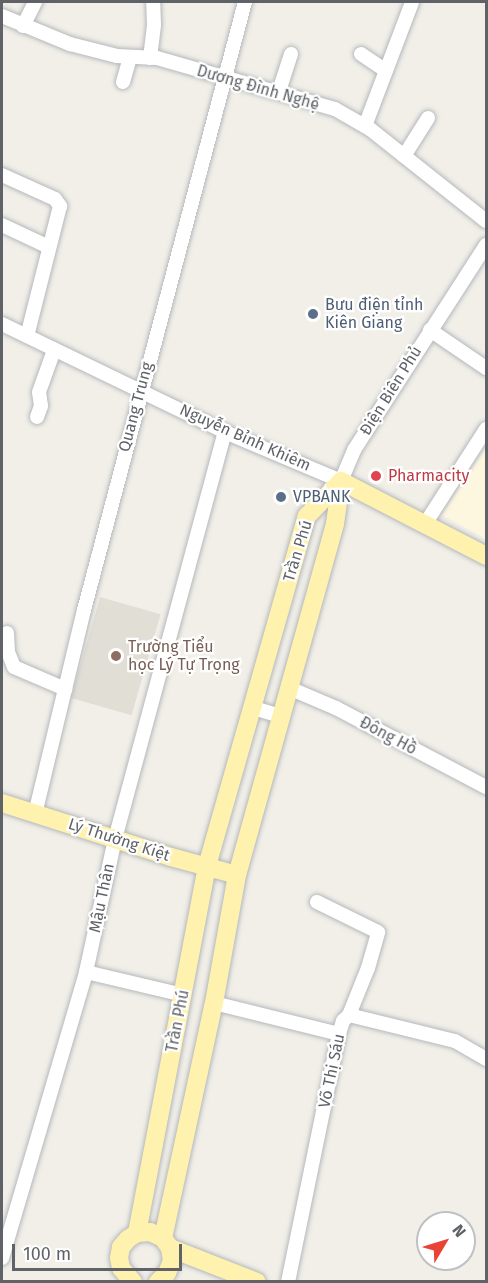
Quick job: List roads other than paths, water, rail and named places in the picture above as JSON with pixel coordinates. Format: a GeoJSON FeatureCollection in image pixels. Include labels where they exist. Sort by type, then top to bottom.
{"type":"FeatureCollection","features":[{"type":"Feature","properties":{"kind":"main road","name":"Nguyễn Bỉnh Khiêm"},"geometry":{"type":"LineString","coordinates":[[341,480],[486,556]]}},
{"type":"Feature","properties":{"kind":"main road","name":"Trần Phú"},"geometry":{"type":"LineString","coordinates":[[158,1281],[170,1267],[166,1243],[237,875],[335,524],[341,480]]}},
{"type":"Feature","properties":{"kind":"main road","name":"Trần Phú"},"geometry":{"type":"LineString","coordinates":[[129,1280],[121,1268],[119,1258],[121,1247],[137,1233],[207,866],[307,516],[341,480]]}},
{"type":"Feature","properties":{"kind":"main road","name":"Lý Thường Kiệt"},"geometry":{"type":"LineString","coordinates":[[2,802],[115,839],[237,875]]}},
{"type":"Feature","properties":{"kind":"main road"},"geometry":{"type":"LineString","coordinates":[[183,995],[214,1003]]}},
{"type":"Feature","properties":{"kind":"main road"},"geometry":{"type":"LineString","coordinates":[[137,1233],[150,1232],[166,1243],[256,1281]]}},
{"type":"Feature","properties":{"kind":"street"},"geometry":{"type":"LineString","coordinates":[[23,26],[35,2]]}},
{"type":"Feature","properties":{"kind":"street"},"geometry":{"type":"LineString","coordinates":[[150,58],[154,25],[153,2]]}},
{"type":"Feature","properties":{"kind":"street","name":"Quang Trung"},"geometry":{"type":"LineString","coordinates":[[35,814],[140,390],[245,2]]}},
{"type":"Feature","properties":{"kind":"street"},"geometry":{"type":"LineString","coordinates":[[365,126],[412,2]]}},
{"type":"Feature","properties":{"kind":"street","name":"Dương Đình Nghệ"},"geometry":{"type":"LineString","coordinates":[[2,16],[70,44],[130,57],[150,58],[225,76],[335,109],[365,126],[486,221]]}},
{"type":"Feature","properties":{"kind":"street"},"geometry":{"type":"LineString","coordinates":[[279,92],[291,54]]}},
{"type":"Feature","properties":{"kind":"street"},"geometry":{"type":"LineString","coordinates":[[361,54],[386,71]]}},
{"type":"Feature","properties":{"kind":"street"},"geometry":{"type":"LineString","coordinates":[[123,82],[130,57]]}},
{"type":"Feature","properties":{"kind":"street"},"geometry":{"type":"LineString","coordinates":[[404,156],[428,117]]}},
{"type":"Feature","properties":{"kind":"street"},"geometry":{"type":"LineString","coordinates":[[2,175],[58,203],[60,211],[27,336]]}},
{"type":"Feature","properties":{"kind":"street"},"geometry":{"type":"LineString","coordinates":[[2,225],[49,247]]}},
{"type":"Feature","properties":{"kind":"street","name":"Điện Biên Phủ"},"geometry":{"type":"LineString","coordinates":[[341,480],[354,450],[486,245]]}},
{"type":"Feature","properties":{"kind":"street","name":"Nguyễn Bỉnh Khiêm"},"geometry":{"type":"LineString","coordinates":[[2,324],[225,432],[341,480]]}},
{"type":"Feature","properties":{"kind":"street"},"geometry":{"type":"LineString","coordinates":[[430,330],[486,368]]}},
{"type":"Feature","properties":{"kind":"street"},"geometry":{"type":"LineString","coordinates":[[37,417],[41,406],[39,392],[54,350]]}},
{"type":"Feature","properties":{"kind":"street"},"geometry":{"type":"LineString","coordinates":[[425,524],[486,429]]}},
{"type":"Feature","properties":{"kind":"street","name":"Mậu Thân"},"geometry":{"type":"LineString","coordinates":[[2,1258],[86,972],[115,839],[225,432]]}},
{"type":"Feature","properties":{"kind":"street"},"geometry":{"type":"LineString","coordinates":[[7,633],[8,652],[14,667],[65,689]]}},
{"type":"Feature","properties":{"kind":"street","name":"Đông Hồ"},"geometry":{"type":"LineString","coordinates":[[289,688],[336,708],[486,787]]}},
{"type":"Feature","properties":{"kind":"street"},"geometry":{"type":"LineString","coordinates":[[254,708],[280,716]]}},
{"type":"Feature","properties":{"kind":"street","name":"Võ Thị Sáu"},"geometry":{"type":"LineString","coordinates":[[288,1281],[339,1034],[343,1022],[349,1016],[368,968],[378,932],[317,902]]}},
{"type":"Feature","properties":{"kind":"street"},"geometry":{"type":"LineString","coordinates":[[86,972],[183,995]]}},
{"type":"Feature","properties":{"kind":"street"},"geometry":{"type":"LineString","coordinates":[[214,1003],[339,1034]]}},
{"type":"Feature","properties":{"kind":"street"},"geometry":{"type":"LineString","coordinates":[[349,1016],[455,1041],[486,1059]]}},
{"type":"Feature","properties":{"kind":"place","name":"Bưu điện tỉnh Kiên Giang"},"geometry":{"type":"Point","coordinates":[313,314]}},
{"type":"Feature","properties":{"kind":"place","name":"Pharmacity"},"geometry":{"type":"Point","coordinates":[376,476]}},
{"type":"Feature","properties":{"kind":"place","name":"VPBANK"},"geometry":{"type":"Point","coordinates":[281,497]}},
{"type":"Feature","properties":{"kind":"place","name":"Trường Tiểu học Lý Tự Trọng"},"geometry":{"type":"Point","coordinates":[116,656]}}]}
